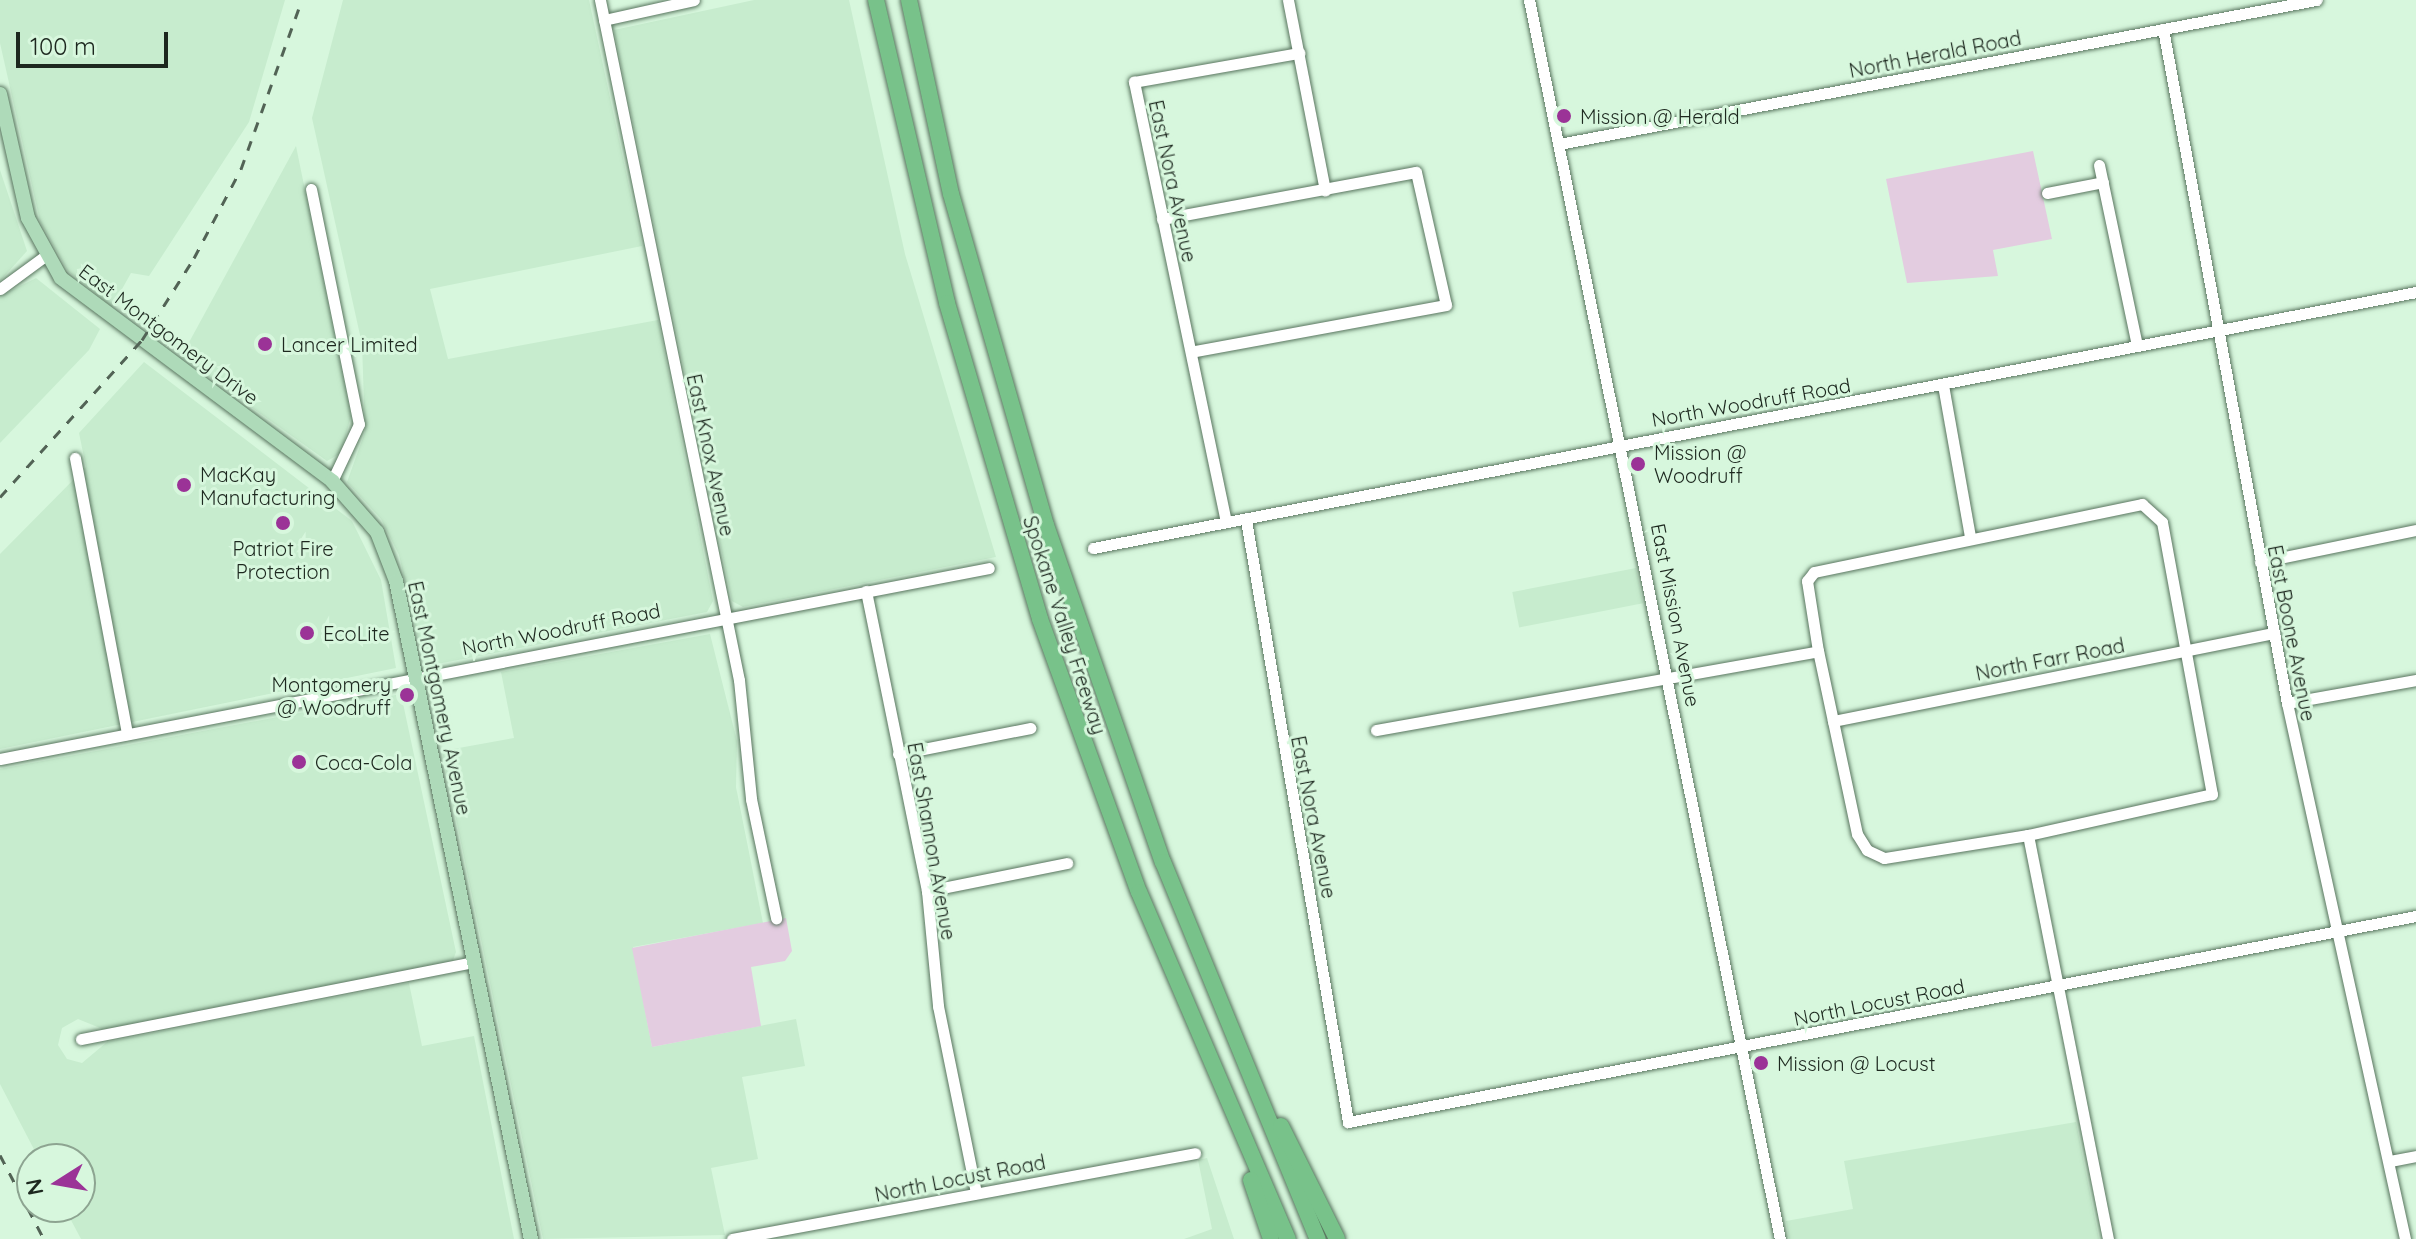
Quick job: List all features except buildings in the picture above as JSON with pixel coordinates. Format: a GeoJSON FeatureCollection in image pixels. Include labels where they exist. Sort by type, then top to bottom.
{"type":"FeatureCollection","features":[{"type":"Feature","properties":{"kind":"highway","name":"Spokane Valley Freeway"},"geometry":{"type":"LineString","coordinates":[[876,0],[947,303],[1022,560],[1097,782],[1220,1091],[1288,1239]]}},
{"type":"Feature","properties":{"kind":"highway","name":"Spokane Valley Freeway"},"geometry":{"type":"LineString","coordinates":[[909,0],[951,194],[1046,525],[1157,848],[1318,1239]]}},
{"type":"Feature","properties":{"kind":"highway"},"geometry":{"type":"LineString","coordinates":[[1250,1072],[1337,1239]]}},
{"type":"Feature","properties":{"kind":"highway"},"geometry":{"type":"LineString","coordinates":[[1220,1091],[1271,1239]]}},
{"type":"Feature","properties":{"kind":"main road","name":"East Montgomery Drive"},"geometry":{"type":"LineString","coordinates":[[0,94],[26,210],[45,256],[77,292],[332,481]]}},
{"type":"Feature","properties":{"kind":"main road","name":"East Montgomery Avenue"},"geometry":{"type":"LineString","coordinates":[[332,481],[363,512],[388,558],[531,1239]]}},
{"type":"Feature","properties":{"kind":"street","name":"East Knox Avenue"},"geometry":{"type":"LineString","coordinates":[[600,0],[726,616],[776,918]]}},
{"type":"Feature","properties":{"kind":"street"},"geometry":{"type":"LineString","coordinates":[[604,20],[694,0]]}},
{"type":"Feature","properties":{"kind":"street"},"geometry":{"type":"LineString","coordinates":[[1288,0],[1325,190]]}},
{"type":"Feature","properties":{"kind":"street","name":"East Mission Avenue"},"geometry":{"type":"LineString","coordinates":[[1529,0],[1624,444],[1780,1239]]}},
{"type":"Feature","properties":{"kind":"street","name":"North Herald Road"},"geometry":{"type":"LineString","coordinates":[[1559,144],[2316,0]]}},
{"type":"Feature","properties":{"kind":"street","name":"East Boone Avenue"},"geometry":{"type":"LineString","coordinates":[[2163,29],[2287,703],[2334,931],[2390,1161],[2405,1239]]}},
{"type":"Feature","properties":{"kind":"street","name":"East Nora Avenue"},"geometry":{"type":"LineString","coordinates":[[1226,522],[1134,82],[1299,53]]}},
{"type":"Feature","properties":{"kind":"street"},"geometry":{"type":"LineString","coordinates":[[2099,165],[2137,346]]}},
{"type":"Feature","properties":{"kind":"street"},"geometry":{"type":"LineString","coordinates":[[1162,219],[1416,172],[1446,305],[1191,352]]}},
{"type":"Feature","properties":{"kind":"street"},"geometry":{"type":"LineString","coordinates":[[2047,193],[2103,182]]}},
{"type":"Feature","properties":{"kind":"street"},"geometry":{"type":"LineString","coordinates":[[311,189],[359,424],[332,481]]}},
{"type":"Feature","properties":{"kind":"street"},"geometry":{"type":"LineString","coordinates":[[0,289],[45,256]]}},
{"type":"Feature","properties":{"kind":"street","name":"North Woodruff Road"},"geometry":{"type":"LineString","coordinates":[[1093,548],[2416,292]]}},
{"type":"Feature","properties":{"kind":"street"},"geometry":{"type":"LineString","coordinates":[[1943,385],[1970,536]]}},
{"type":"Feature","properties":{"kind":"street"},"geometry":{"type":"LineString","coordinates":[[75,458],[127,734]]}},
{"type":"Feature","properties":{"kind":"street"},"geometry":{"type":"LineString","coordinates":[[2142,504],[2154,507],[2189,649],[2212,794],[2028,835],[1884,858],[1867,850],[1833,721],[1807,581],[1814,572],[1970,536],[2142,504]]}},
{"type":"Feature","properties":{"kind":"street","name":"East Nora Avenue"},"geometry":{"type":"LineString","coordinates":[[1246,520],[1348,1122]]}},
{"type":"Feature","properties":{"kind":"street"},"geometry":{"type":"LineString","coordinates":[[2260,562],[2416,530]]}},
{"type":"Feature","properties":{"kind":"street","name":"North Woodruff Road"},"geometry":{"type":"LineString","coordinates":[[0,759],[415,675],[989,568]]}},
{"type":"Feature","properties":{"kind":"street","name":"East Shannon Avenue"},"geometry":{"type":"LineString","coordinates":[[866,591],[927,891],[938,1006],[976,1193]]}},
{"type":"Feature","properties":{"kind":"street","name":"North Farr Road"},"geometry":{"type":"LineString","coordinates":[[1833,721],[2274,633]]}},
{"type":"Feature","properties":{"kind":"street"},"geometry":{"type":"LineString","coordinates":[[1376,730],[1818,651]]}},
{"type":"Feature","properties":{"kind":"street"},"geometry":{"type":"LineString","coordinates":[[2287,703],[2416,680]]}},
{"type":"Feature","properties":{"kind":"street"},"geometry":{"type":"LineString","coordinates":[[898,754],[1030,728]]}},
{"type":"Feature","properties":{"kind":"street"},"geometry":{"type":"LineString","coordinates":[[2028,835],[2108,1239]]}},
{"type":"Feature","properties":{"kind":"street"},"geometry":{"type":"LineString","coordinates":[[927,891],[1067,863]]}},
{"type":"Feature","properties":{"kind":"street","name":"North Locust Road"},"geometry":{"type":"LineString","coordinates":[[1348,1122],[2416,916]]}},
{"type":"Feature","properties":{"kind":"street"},"geometry":{"type":"LineString","coordinates":[[81,1039],[473,962]]}},
{"type":"Feature","properties":{"kind":"street","name":"North Locust Road"},"geometry":{"type":"LineString","coordinates":[[732,1239],[1195,1153]]}},
{"type":"Feature","properties":{"kind":"street"},"geometry":{"type":"LineString","coordinates":[[2390,1161],[2416,1156]]}},
{"type":"Feature","properties":{"kind":"shaded area"},"geometry":{"type":"Polygon","coordinates":[[[0,0],[285,0],[249,122],[149,276],[131,273],[112,307],[68,271],[40,221],[0,43],[0,0]]]}},
{"type":"Feature","properties":{"kind":"shaded area"},"geometry":{"type":"Polygon","coordinates":[[[343,0],[589,0],[642,246],[430,289],[448,359],[658,320],[713,601],[707,612],[432,665],[423,659],[399,555],[381,519],[347,482],[365,432],[362,344],[312,118],[343,0]]]}},
{"type":"Feature","properties":{"kind":"shaded area"},"geometry":{"type":"Polygon","coordinates":[[[754,0],[849,0],[905,254],[996,557],[743,607],[732,601],[614,30],[754,0]]]}},
{"type":"Feature","properties":{"kind":"shaded area"},"geometry":{"type":"Polygon","coordinates":[[[296,146],[351,416],[341,453],[327,461],[181,357],[296,146]]]}},
{"type":"Feature","properties":{"kind":"shaded area"},"geometry":{"type":"Polygon","coordinates":[[[2033,151],[2052,239],[1993,250],[1998,276],[1907,283],[1886,179],[2033,151]]]}},
{"type":"Feature","properties":{"kind":"shaded area"},"geometry":{"type":"Polygon","coordinates":[[[0,170],[27,251],[0,281],[0,170]]]}},
{"type":"Feature","properties":{"kind":"shaded area"},"geometry":{"type":"Polygon","coordinates":[[[36,278],[100,329],[89,350],[0,443],[0,296],[36,278]]]}},
{"type":"Feature","properties":{"kind":"shaded area"},"geometry":{"type":"Polygon","coordinates":[[[144,362],[352,521],[381,580],[396,668],[0,749],[0,554],[86,467],[79,433],[144,362]]]}},
{"type":"Feature","properties":{"kind":"shaded area"},"geometry":{"type":"Polygon","coordinates":[[[1636,568],[1643,603],[1519,627],[1512,592],[1636,568]]]}},
{"type":"Feature","properties":{"kind":"shaded area"},"geometry":{"type":"Polygon","coordinates":[[[710,634],[737,741],[736,787],[763,923],[633,947],[652,1047],[796,1019],[805,1066],[742,1077],[758,1159],[711,1168],[725,1235],[543,1239],[442,751],[514,738],[501,672],[710,634]]]}},
{"type":"Feature","properties":{"kind":"shaded area"},"geometry":{"type":"Polygon","coordinates":[[[401,694],[456,952],[452,963],[105,1030],[78,1019],[62,1028],[58,1045],[67,1059],[82,1063],[107,1042],[409,983],[422,1046],[474,1036],[514,1239],[81,1239],[72,1223],[96,1223],[96,1143],[31,1143],[0,1084],[0,769],[401,694]]]}},
{"type":"Feature","properties":{"kind":"shaded area"},"geometry":{"type":"Polygon","coordinates":[[[786,918],[792,951],[785,961],[751,967],[761,1026],[652,1047],[632,948],[786,918]]]}},
{"type":"Feature","properties":{"kind":"shaded area"},"geometry":{"type":"Polygon","coordinates":[[[2076,1122],[2099,1239],[1789,1239],[1786,1221],[1853,1209],[1844,1161],[2076,1122]]]}},
{"type":"Feature","properties":{"kind":"shaded area"},"geometry":{"type":"Polygon","coordinates":[[[1207,1158],[1234,1239],[1184,1239],[1212,1229],[1198,1160],[1207,1158]]]}},
{"type":"Feature","properties":{"kind":"railway"},"geometry":{"type":"LineString","coordinates":[[0,497],[142,340],[194,258],[241,169],[302,0]]}},
{"type":"Feature","properties":{"kind":"railway"},"geometry":{"type":"LineString","coordinates":[[0,1155],[44,1239]]}},
{"type":"Feature","properties":{"kind":"place","name":"Mission @ Herald"},"geometry":{"type":"Point","coordinates":[1564,116]}},
{"type":"Feature","properties":{"kind":"place","name":"Lancer Limited"},"geometry":{"type":"Point","coordinates":[265,344]}},
{"type":"Feature","properties":{"kind":"place","name":"Mission @ Woodruff"},"geometry":{"type":"Point","coordinates":[1638,464]}},
{"type":"Feature","properties":{"kind":"place","name":"MacKay Manufacturing"},"geometry":{"type":"Point","coordinates":[184,485]}},
{"type":"Feature","properties":{"kind":"place","name":"Patriot Fire Protection"},"geometry":{"type":"Point","coordinates":[283,523]}},
{"type":"Feature","properties":{"kind":"place","name":"EcoLite"},"geometry":{"type":"Point","coordinates":[307,633]}},
{"type":"Feature","properties":{"kind":"place","name":"Montgomery @ Woodruff"},"geometry":{"type":"Point","coordinates":[407,695]}},
{"type":"Feature","properties":{"kind":"place","name":"Coca-Cola"},"geometry":{"type":"Point","coordinates":[299,762]}},
{"type":"Feature","properties":{"kind":"place","name":"Mission @ Locust"},"geometry":{"type":"Point","coordinates":[1761,1063]}}]}
